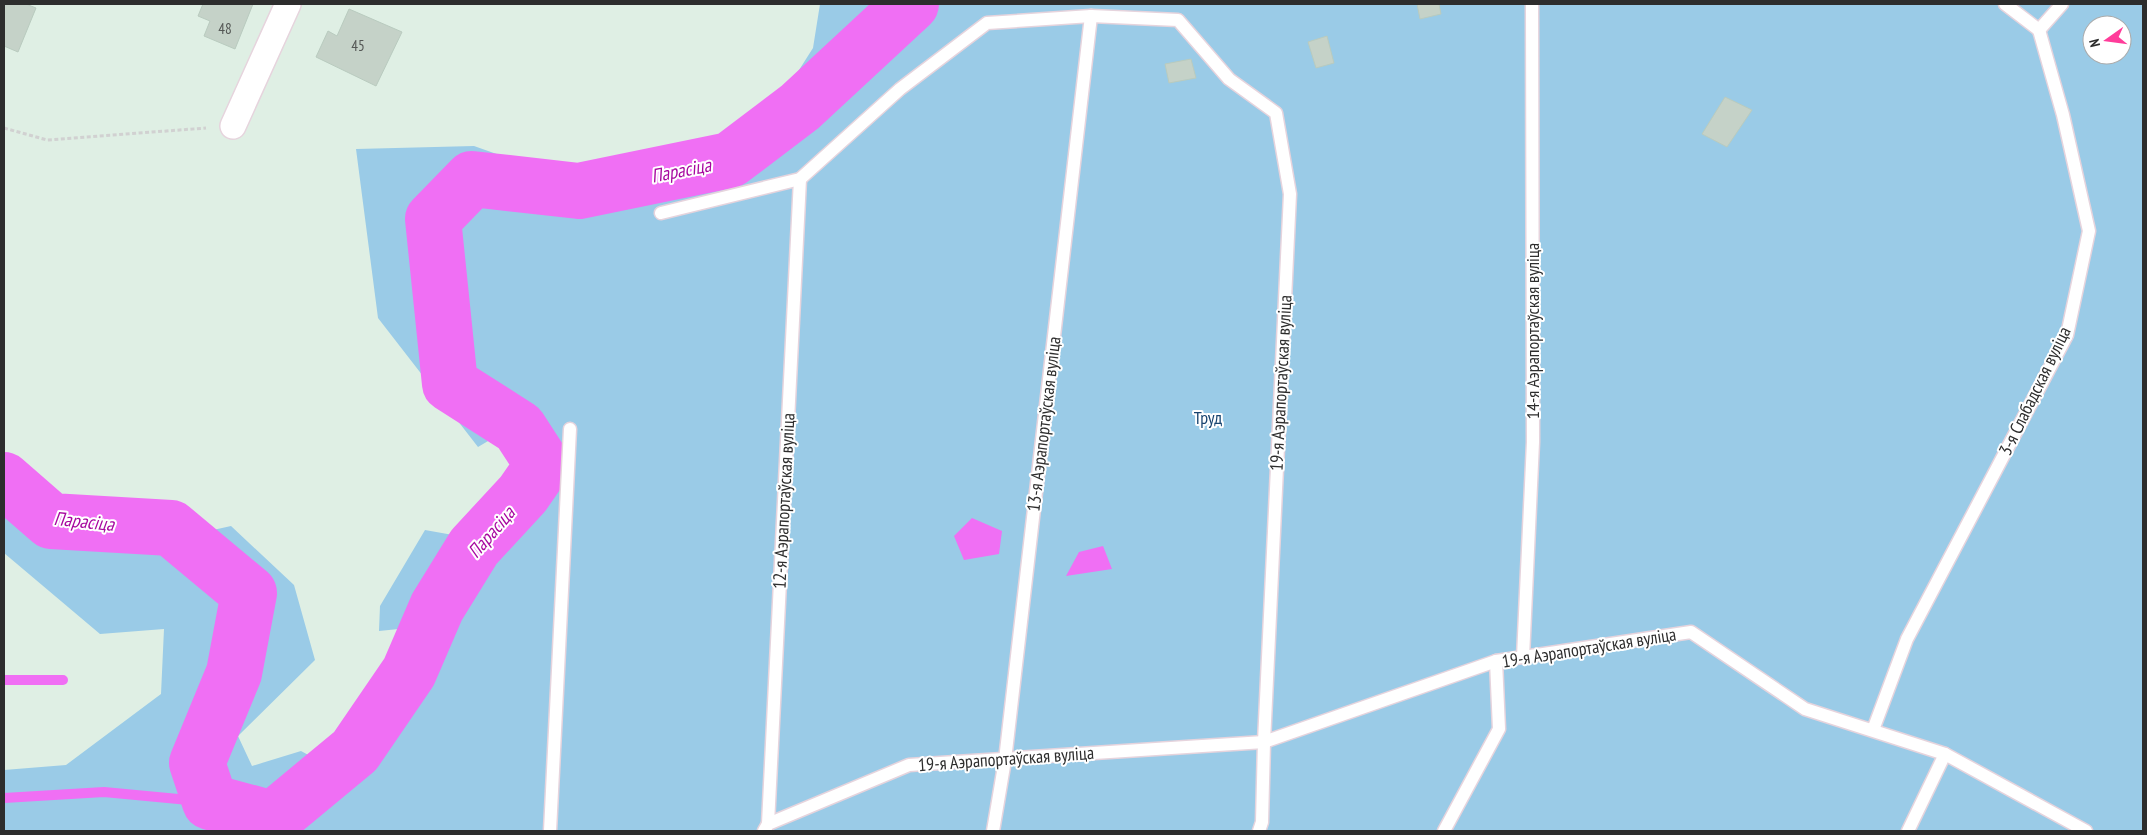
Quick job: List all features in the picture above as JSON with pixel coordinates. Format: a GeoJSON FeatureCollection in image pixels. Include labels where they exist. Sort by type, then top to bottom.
{"type":"FeatureCollection","features":[{"type":"Feature","properties":{"kind":"street"},"geometry":{"type":"LineString","coordinates":[[233,126],[288,4]]}},
{"type":"Feature","properties":{"kind":"lane","name":"14-я Аэрапортаўская вуліца"},"geometry":{"type":"LineString","coordinates":[[1523,657],[1534,442],[1532,4]]}},
{"type":"Feature","properties":{"kind":"lane"},"geometry":{"type":"LineString","coordinates":[[2005,4],[2039,30],[2062,4]]}},
{"type":"Feature","properties":{"kind":"lane","name":"19-я Аэрапортаўская вуліца"},"geometry":{"type":"LineString","coordinates":[[800,178],[900,89],[987,23],[1091,16],[1178,20],[1229,79],[1276,113],[1290,194],[1264,742]]}},
{"type":"Feature","properties":{"kind":"lane","name":"13-я Аэрапортаўская вуліца"},"geometry":{"type":"LineString","coordinates":[[993,831],[1005,760],[1091,16]]}},
{"type":"Feature","properties":{"kind":"lane","name":"3-я Слабадская вуліца"},"geometry":{"type":"LineString","coordinates":[[1873,730],[1907,639],[2067,335],[2089,231],[2063,115],[2039,30]]}},
{"type":"Feature","properties":{"kind":"lane"},"geometry":{"type":"LineString","coordinates":[[661,213],[800,178]]}},
{"type":"Feature","properties":{"kind":"lane","name":"12-я Аэрапортаўская вуліца"},"geometry":{"type":"LineString","coordinates":[[766,828],[800,178]]}},
{"type":"Feature","properties":{"kind":"lane"},"geometry":{"type":"LineString","coordinates":[[550,831],[570,428]]}},
{"type":"Feature","properties":{"kind":"lane","name":"19-я Аэрапортаўская вуліца"},"geometry":{"type":"LineString","coordinates":[[766,828],[909,766],[1264,742],[1496,661],[1691,632],[1805,709],[1945,754],[2086,831]]}},
{"type":"Feature","properties":{"kind":"lane"},"geometry":{"type":"LineString","coordinates":[[1444,831],[1499,729],[1496,661]]}},
{"type":"Feature","properties":{"kind":"lane"},"geometry":{"type":"LineString","coordinates":[[1259,831],[1262,822],[1264,742]]}},
{"type":"Feature","properties":{"kind":"lane"},"geometry":{"type":"LineString","coordinates":[[1908,831],[1945,754]]}},
{"type":"Feature","properties":{"kind":"path"},"geometry":{"type":"LineString","coordinates":[[4,128],[47,140],[233,126]]}},
{"type":"Feature","properties":{"kind":"green space","name":"Труд"},"geometry":{"type":"Polygon","coordinates":[[[820,4],[2143,4],[2143,831],[278,831],[273,819],[288,805],[242,831],[4,831],[4,770],[66,765],[161,694],[164,629],[100,634],[4,553],[4,459],[22,476],[18,523],[128,549],[231,526],[294,585],[315,660],[238,736],[252,766],[301,751],[334,769],[355,751],[409,672],[428,626],[379,631],[380,606],[425,530],[481,540],[513,505],[517,462],[537,474],[543,465],[519,428],[515,425],[478,447],[378,318],[356,149],[474,146],[550,173],[606,185],[730,160],[752,144],[813,48],[820,4]]]}},
{"type":"Feature","properties":{"kind":"shaded area"},"geometry":{"type":"Polygon","coordinates":[[[972,518],[1002,531],[999,554],[964,560],[954,536],[972,518]]]}},
{"type":"Feature","properties":{"kind":"shaded area"},"geometry":{"type":"Polygon","coordinates":[[[1103,546],[1112,569],[1066,576],[1079,552],[1103,546]]]}},
{"type":"Feature","properties":{"kind":"building"},"geometry":{"type":"Polygon","coordinates":[[[4,4],[26,4],[36,8],[18,52],[4,46],[4,4]]]}},
{"type":"Feature","properties":{"kind":"building"},"geometry":{"type":"Polygon","coordinates":[[[203,4],[253,4],[235,49],[204,36],[210,21],[198,16],[203,4]]]}},
{"type":"Feature","properties":{"kind":"building"},"geometry":{"type":"Polygon","coordinates":[[[1417,4],[1439,4],[1441,14],[1420,19],[1417,4]]]}},
{"type":"Feature","properties":{"kind":"building"},"geometry":{"type":"Polygon","coordinates":[[[349,9],[402,32],[376,86],[316,57],[328,31],[337,36],[349,9]]]}},
{"type":"Feature","properties":{"kind":"building"},"geometry":{"type":"Polygon","coordinates":[[[1327,36],[1334,63],[1316,68],[1308,42],[1327,36]]]}},
{"type":"Feature","properties":{"kind":"building"},"geometry":{"type":"Polygon","coordinates":[[[1191,59],[1196,78],[1169,83],[1165,64],[1191,59]]]}},
{"type":"Feature","properties":{"kind":"building"},"geometry":{"type":"Polygon","coordinates":[[[1725,97],[1752,110],[1727,147],[1702,134],[1725,97]]]}},
{"type":"Feature","properties":{"kind":"waterway","name":"Парасіца"},"geometry":{"type":"LineString","coordinates":[[4,480],[51,521],[171,528],[249,593],[234,673],[197,763],[210,802],[273,819],[355,751],[409,672],[437,607],[474,547],[523,494],[543,465],[519,428],[450,384],[433,219],[472,179],[579,191],[730,160],[800,107],[911,4]]}},
{"type":"Feature","properties":{"kind":"waterway"},"geometry":{"type":"LineString","coordinates":[[4,680],[63,680]]}},
{"type":"Feature","properties":{"kind":"waterway"},"geometry":{"type":"LineString","coordinates":[[4,798],[104,792],[210,802]]}}]}
